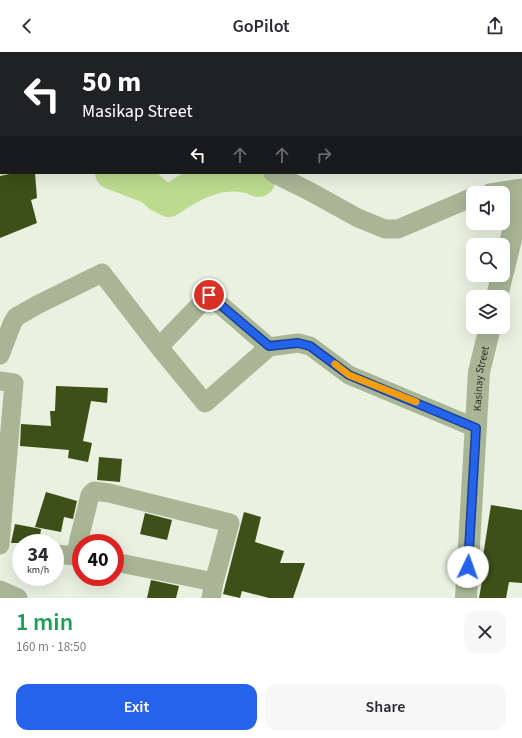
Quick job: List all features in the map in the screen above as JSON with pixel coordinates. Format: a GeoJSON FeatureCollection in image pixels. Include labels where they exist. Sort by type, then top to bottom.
{"type":"FeatureCollection","features":[{"type":"Feature","properties":{"kind":"street"},"geometry":{"type":"LineString","coordinates":[[275,174],[358,218],[385,229],[398,229],[466,200]]}},
{"type":"Feature","properties":{"kind":"street"},"geometry":{"type":"LineString","coordinates":[[510,190],[522,188]]}},
{"type":"Feature","properties":{"kind":"street"},"geometry":{"type":"LineString","coordinates":[[510,245],[522,194]]}},
{"type":"Feature","properties":{"kind":"street"},"geometry":{"type":"LineString","coordinates":[[0,355],[16,317],[102,273],[159,347],[205,402],[269,346],[298,343],[310,346],[349,375],[476,428]]}},
{"type":"Feature","properties":{"kind":"street"},"geometry":{"type":"LineString","coordinates":[[159,347],[209,295],[269,346]]}},
{"type":"Feature","properties":{"kind":"street","name":"Kasinay Street"},"geometry":{"type":"LineString","coordinates":[[466,598],[479,372],[488,334]]}},
{"type":"Feature","properties":{"kind":"street"},"geometry":{"type":"LineString","coordinates":[[0,381],[14,382],[0,545]]}},
{"type":"Feature","properties":{"kind":"street"},"geometry":{"type":"LineString","coordinates":[[80,534],[90,495],[94,491],[109,493],[230,524],[212,590],[124,565]]}},
{"type":"Feature","properties":{"kind":"street"},"geometry":{"type":"LineString","coordinates":[[0,590],[18,598]]}},
{"type":"Feature","properties":{"kind":"building"},"geometry":{"type":"Polygon","coordinates":[[[9,174],[35,174],[37,198],[31,200],[37,223],[0,238],[0,176],[9,174]]]}},
{"type":"Feature","properties":{"kind":"building"},"geometry":{"type":"Polygon","coordinates":[[[56,386],[108,388],[107,403],[91,401],[83,441],[92,443],[88,462],[68,458],[69,450],[20,446],[21,424],[51,426],[50,411],[55,411],[56,386]]]}},
{"type":"Feature","properties":{"kind":"building"},"geometry":{"type":"Polygon","coordinates":[[[99,457],[122,459],[120,482],[97,480],[99,457]]]}},
{"type":"Feature","properties":{"kind":"building"},"geometry":{"type":"Polygon","coordinates":[[[46,492],[77,501],[73,519],[64,517],[61,532],[35,527],[46,492]]]}},
{"type":"Feature","properties":{"kind":"building"},"geometry":{"type":"Polygon","coordinates":[[[491,505],[522,510],[522,583],[509,582],[506,598],[479,598],[484,570],[481,569],[491,505]]]}},
{"type":"Feature","properties":{"kind":"building"},"geometry":{"type":"Polygon","coordinates":[[[244,512],[261,517],[255,542],[284,551],[280,563],[305,563],[293,598],[269,598],[242,591],[240,598],[223,594],[244,512]]]}},
{"type":"Feature","properties":{"kind":"building"},"geometry":{"type":"Polygon","coordinates":[[[145,513],[172,520],[167,540],[140,534],[145,513]]]}},
{"type":"Feature","properties":{"kind":"building"},"geometry":{"type":"Polygon","coordinates":[[[15,524],[41,529],[40,534],[13,534],[15,524]]]}},
{"type":"Feature","properties":{"kind":"building"},"geometry":{"type":"Polygon","coordinates":[[[151,580],[179,586],[176,598],[147,598],[151,580]]]}},
{"type":"Feature","properties":{"kind":"waterway"},"geometry":{"type":"LineString","coordinates":[[114,174],[150,188],[159,196],[169,201],[190,188],[223,176],[247,177],[259,181]]}},
{"type":"Feature","properties":{"kind":"slow traffic"},"geometry":{"type":"LineString","coordinates":[[335,364],[349,375],[416,402]]}},
{"type":"Feature","properties":{"kind":"route"},"geometry":{"type":"LineString","coordinates":[[209,295],[269,346],[298,343],[310,346],[349,375],[476,428],[468,567]]}}]}
